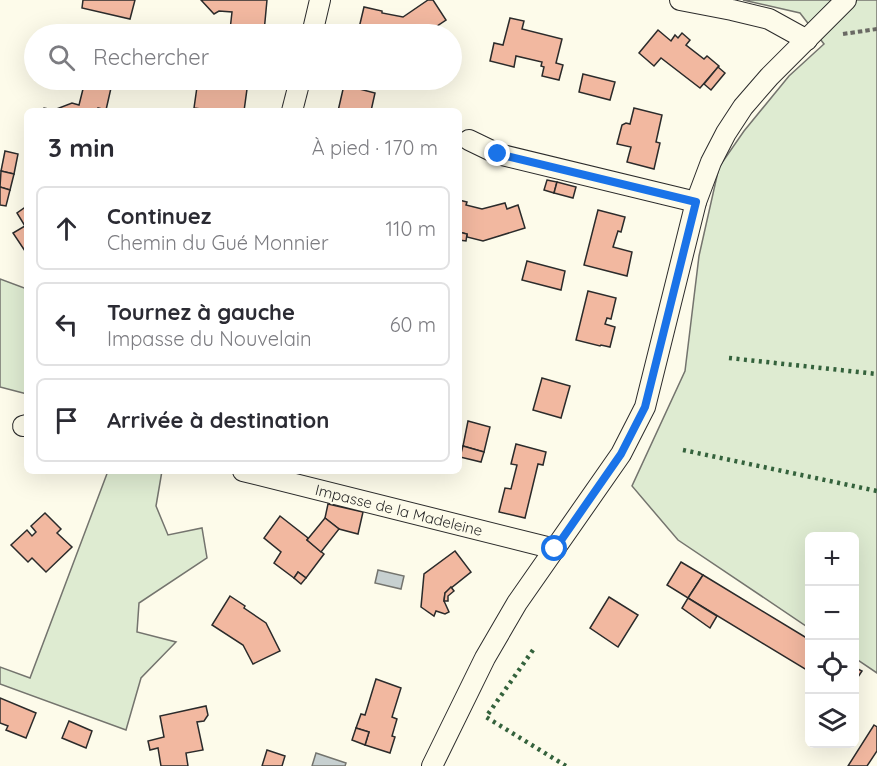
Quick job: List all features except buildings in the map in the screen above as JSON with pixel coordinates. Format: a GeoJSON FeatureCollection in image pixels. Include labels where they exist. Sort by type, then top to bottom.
{"type":"FeatureCollection","features":[{"type":"Feature","properties":{"kind":"street"},"geometry":{"type":"LineString","coordinates":[[314,24],[320,0]]}},
{"type":"Feature","properties":{"kind":"street"},"geometry":{"type":"LineString","coordinates":[[680,0],[732,9],[769,19],[807,40]]}},
{"type":"Feature","properties":{"kind":"street"},"geometry":{"type":"LineString","coordinates":[[432,766],[485,658],[517,603],[621,454],[645,407],[696,202],[711,162],[726,133],[743,107],[770,77],[846,0]]}},
{"type":"Feature","properties":{"kind":"street"},"geometry":{"type":"LineString","coordinates":[[293,108],[297,90]]}},
{"type":"Feature","properties":{"kind":"street"},"geometry":{"type":"LineString","coordinates":[[469,140],[498,154],[696,202]]}},
{"type":"Feature","properties":{"kind":"street","name":"Impasse de la Madeleine"},"geometry":{"type":"LineString","coordinates":[[255,474],[555,549]]}},
{"type":"Feature","properties":{"kind":"green space"},"geometry":{"type":"Polygon","coordinates":[[[743,0],[877,0],[877,673],[859,661],[859,532],[805,532],[805,625],[678,540],[632,486],[685,371],[699,256],[719,167],[744,131],[789,76],[824,44],[800,13],[743,0]]]}},
{"type":"Feature","properties":{"kind":"green space"},"geometry":{"type":"Polygon","coordinates":[[[0,279],[24,288],[24,393],[0,387],[0,279]]]}},
{"type":"Feature","properties":{"kind":"green space"},"geometry":{"type":"Polygon","coordinates":[[[107,474],[161,474],[156,506],[168,535],[202,528],[207,558],[139,603],[137,632],[176,642],[141,678],[126,730],[0,684],[0,667],[30,678],[107,474]]]}},
{"type":"Feature","properties":{"kind":"shaded area"},"geometry":{"type":"Polygon","coordinates":[[[378,570],[404,576],[401,589],[375,583],[378,570]]]}},
{"type":"Feature","properties":{"kind":"shaded area"},"geometry":{"type":"Polygon","coordinates":[[[316,753],[346,763],[345,766],[312,766],[316,753]]]}},
{"type":"Feature","properties":{"kind":"hedge"},"geometry":{"type":"LineString","coordinates":[[729,358],[877,374]]}},
{"type":"Feature","properties":{"kind":"hedge"},"geometry":{"type":"LineString","coordinates":[[683,450],[877,491]]}},
{"type":"Feature","properties":{"kind":"hedge"},"geometry":{"type":"LineString","coordinates":[[533,650],[486,717],[566,766]]}},
{"type":"Feature","properties":{"kind":"route"},"geometry":{"type":"LineString","coordinates":[[498,154],[696,202],[645,407],[621,454],[555,549]]}}]}
